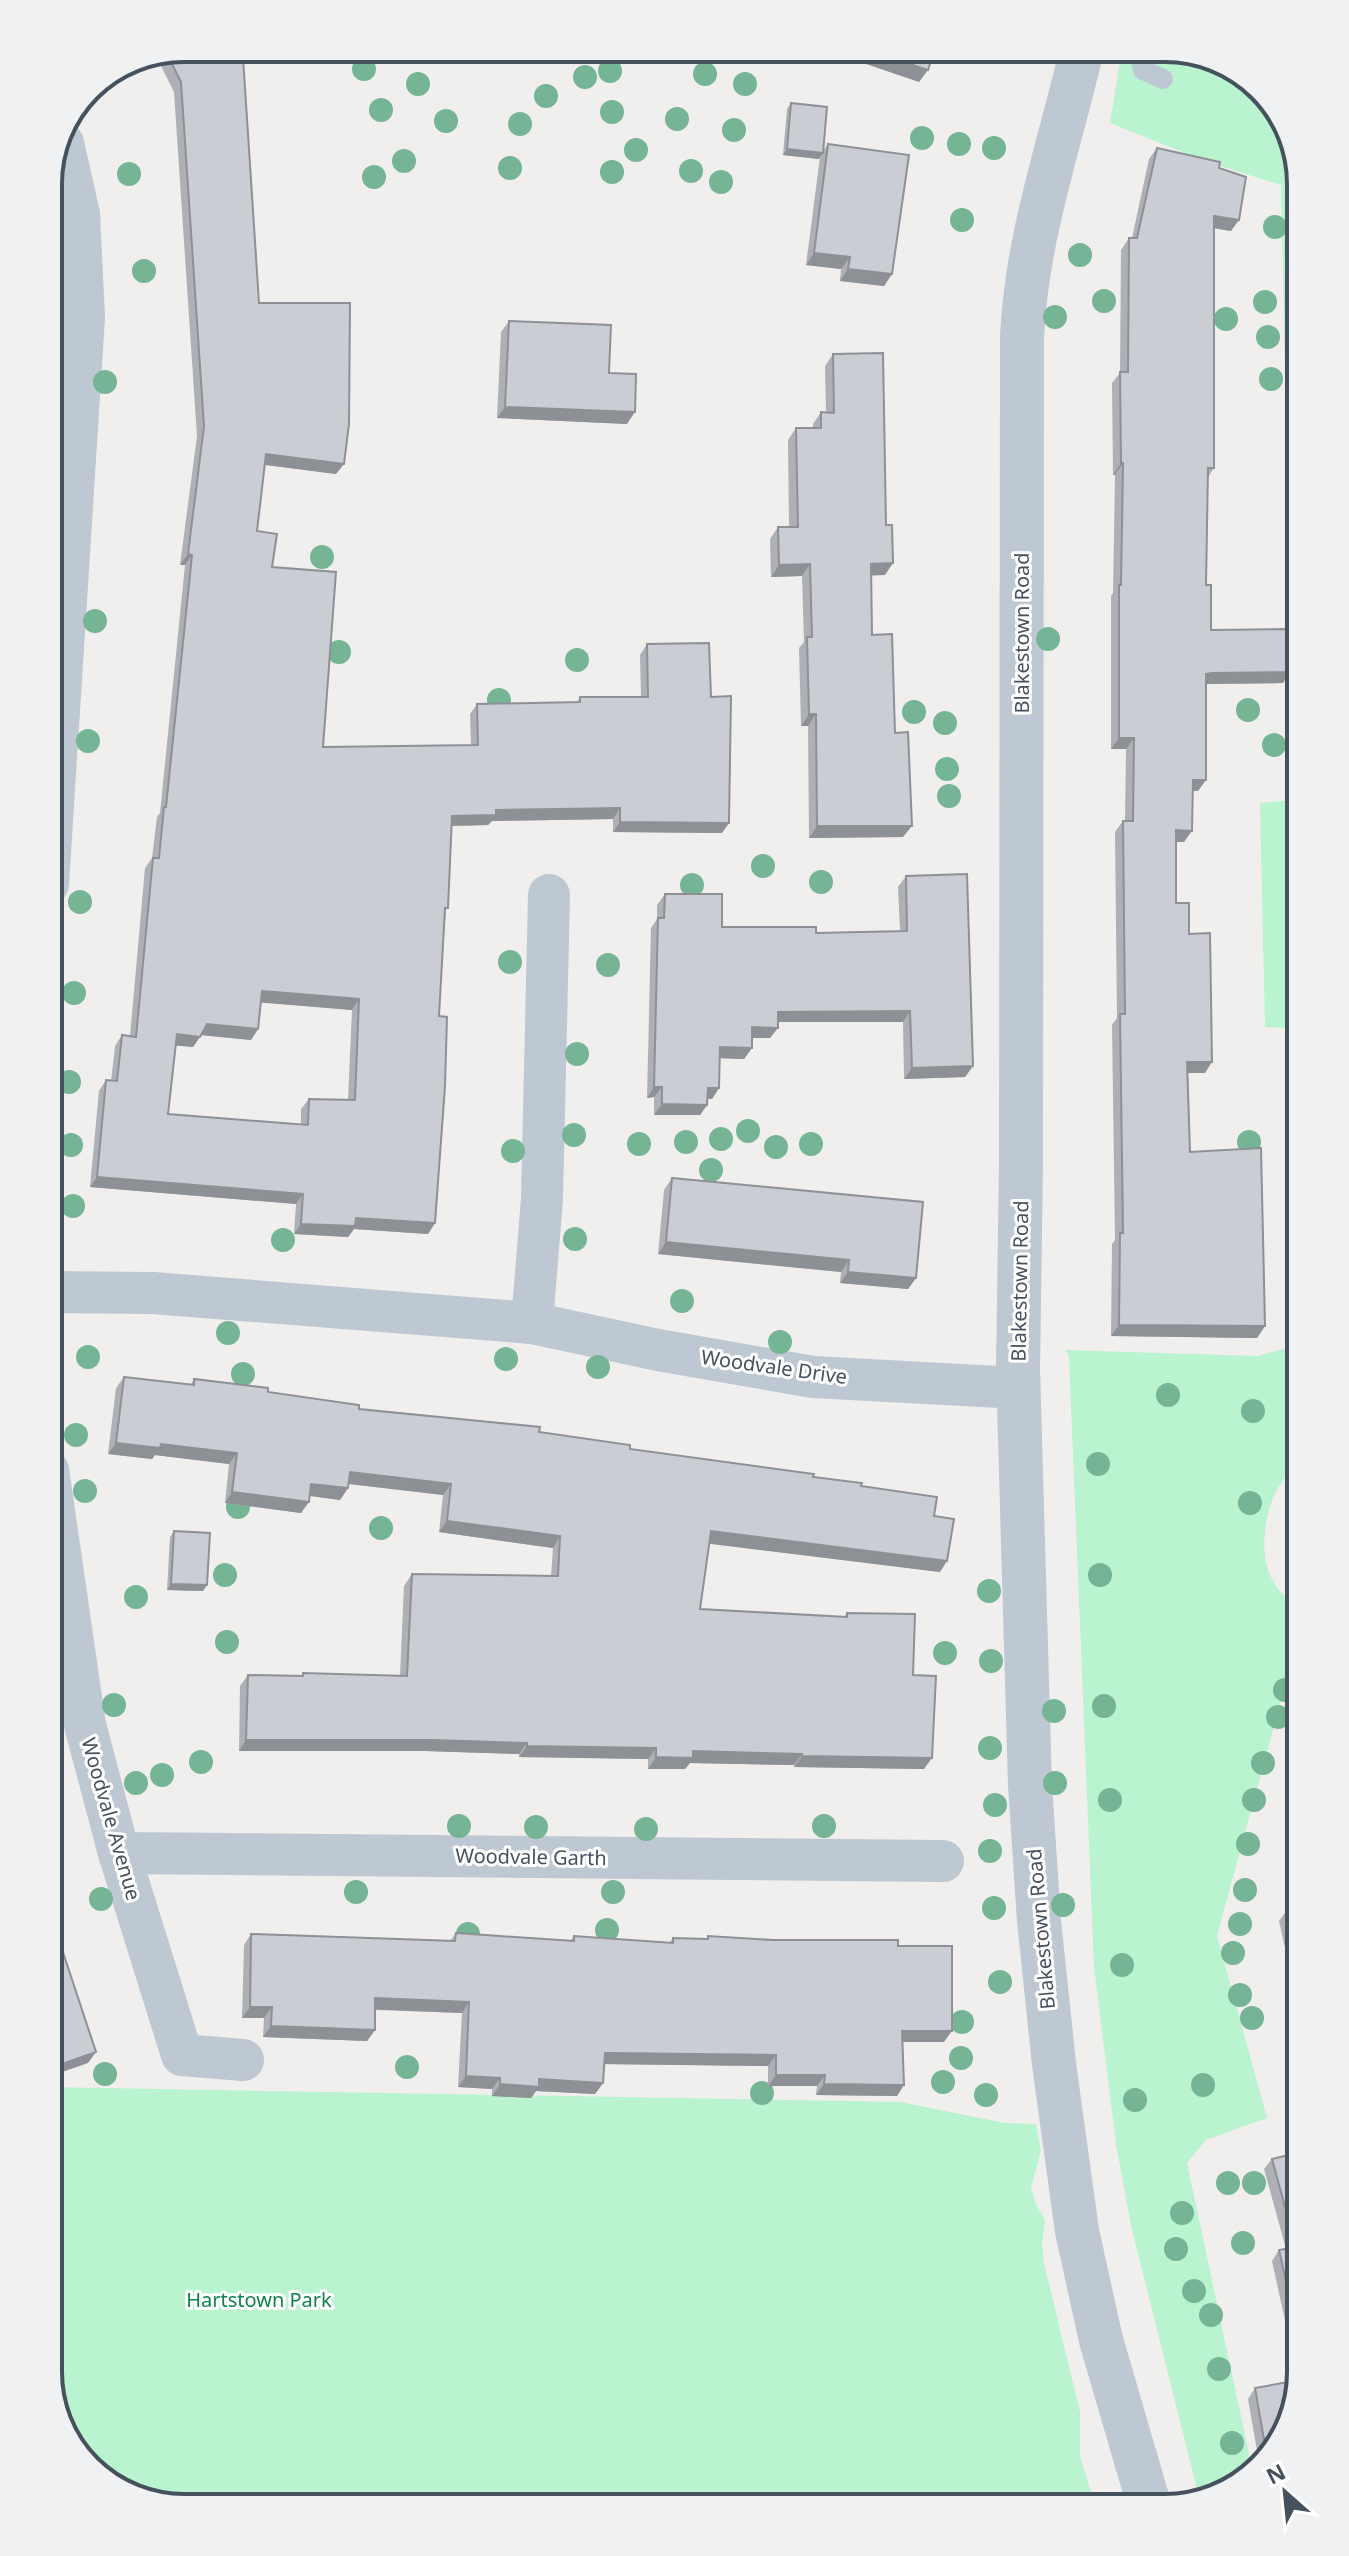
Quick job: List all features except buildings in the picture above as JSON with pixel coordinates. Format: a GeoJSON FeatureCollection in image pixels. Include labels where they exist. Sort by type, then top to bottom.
{"type":"FeatureCollection","features":[{"type":"Feature","properties":{"kind":"street","name":"Blakestown Road"},"geometry":{"type":"LineString","coordinates":[[1079,62],[1049,176],[1023,297],[1019,1388],[1030,1785],[1039,1921],[1054,2064],[1077,2231],[1111,2379],[1146,2494]]}},
{"type":"Feature","properties":{"kind":"street"},"geometry":{"type":"LineString","coordinates":[[62,664],[84,317],[64,216],[63,168]]}},
{"type":"Feature","properties":{"kind":"street"},"geometry":{"type":"LineString","coordinates":[[532,1323],[542,1199],[549,895]]}},
{"type":"Feature","properties":{"kind":"street","name":"Woodvale Drive"},"geometry":{"type":"LineString","coordinates":[[62,1292],[153,1293],[532,1323],[623,1343],[813,1377],[1019,1388]]}},
{"type":"Feature","properties":{"kind":"street","name":"Woodvale Avenue"},"geometry":{"type":"LineString","coordinates":[[62,1566],[85,1725],[119,1853],[182,2055],[243,2060]]}},
{"type":"Feature","properties":{"kind":"street","name":"Woodvale Garth"},"geometry":{"type":"LineString","coordinates":[[119,1853],[943,1861]]}},
{"type":"Feature","properties":{"kind":"lane"},"geometry":{"type":"LineString","coordinates":[[1141,62],[1143,70],[1163,79]]}},
{"type":"Feature","properties":{"kind":"green space"},"geometry":{"type":"Polygon","coordinates":[[[1120,62],[1173,62],[1204,69],[1233,83],[1251,98],[1271,123],[1285,161],[1287,184],[1287,469],[1281,185],[1202,160],[1110,123],[1120,62]]]}},
{"type":"Feature","properties":{"kind":"green space"},"geometry":{"type":"Polygon","coordinates":[[[1287,801],[1287,1028],[1265,1027],[1260,803],[1287,801]]]}},
{"type":"Feature","properties":{"kind":"green space"},"geometry":{"type":"Polygon","coordinates":[[[1287,1348],[1287,1476],[1273,1499],[1264,1548],[1266,1564],[1274,1582],[1287,1597],[1287,1678],[1217,1936],[1267,2118],[1206,2140],[1187,2163],[1249,2452],[1245,2452],[1245,2464],[1239,2469],[1226,2478],[1197,2489],[1132,2230],[1116,2144],[1094,1967],[1069,1356],[1065,1350],[1258,1356],[1287,1348]]]}},
{"type":"Feature","properties":{"kind":"green space","name":"Hartstown Park"},"geometry":{"type":"Polygon","coordinates":[[[62,2087],[900,2102],[1005,2123],[1036,2124],[1041,2151],[1031,2187],[1045,2220],[1042,2243],[1044,2263],[1080,2412],[1080,2457],[1092,2494],[176,2494],[145,2487],[116,2473],[87,2446],[71,2418],[64,2395],[62,2087]]]}}]}
